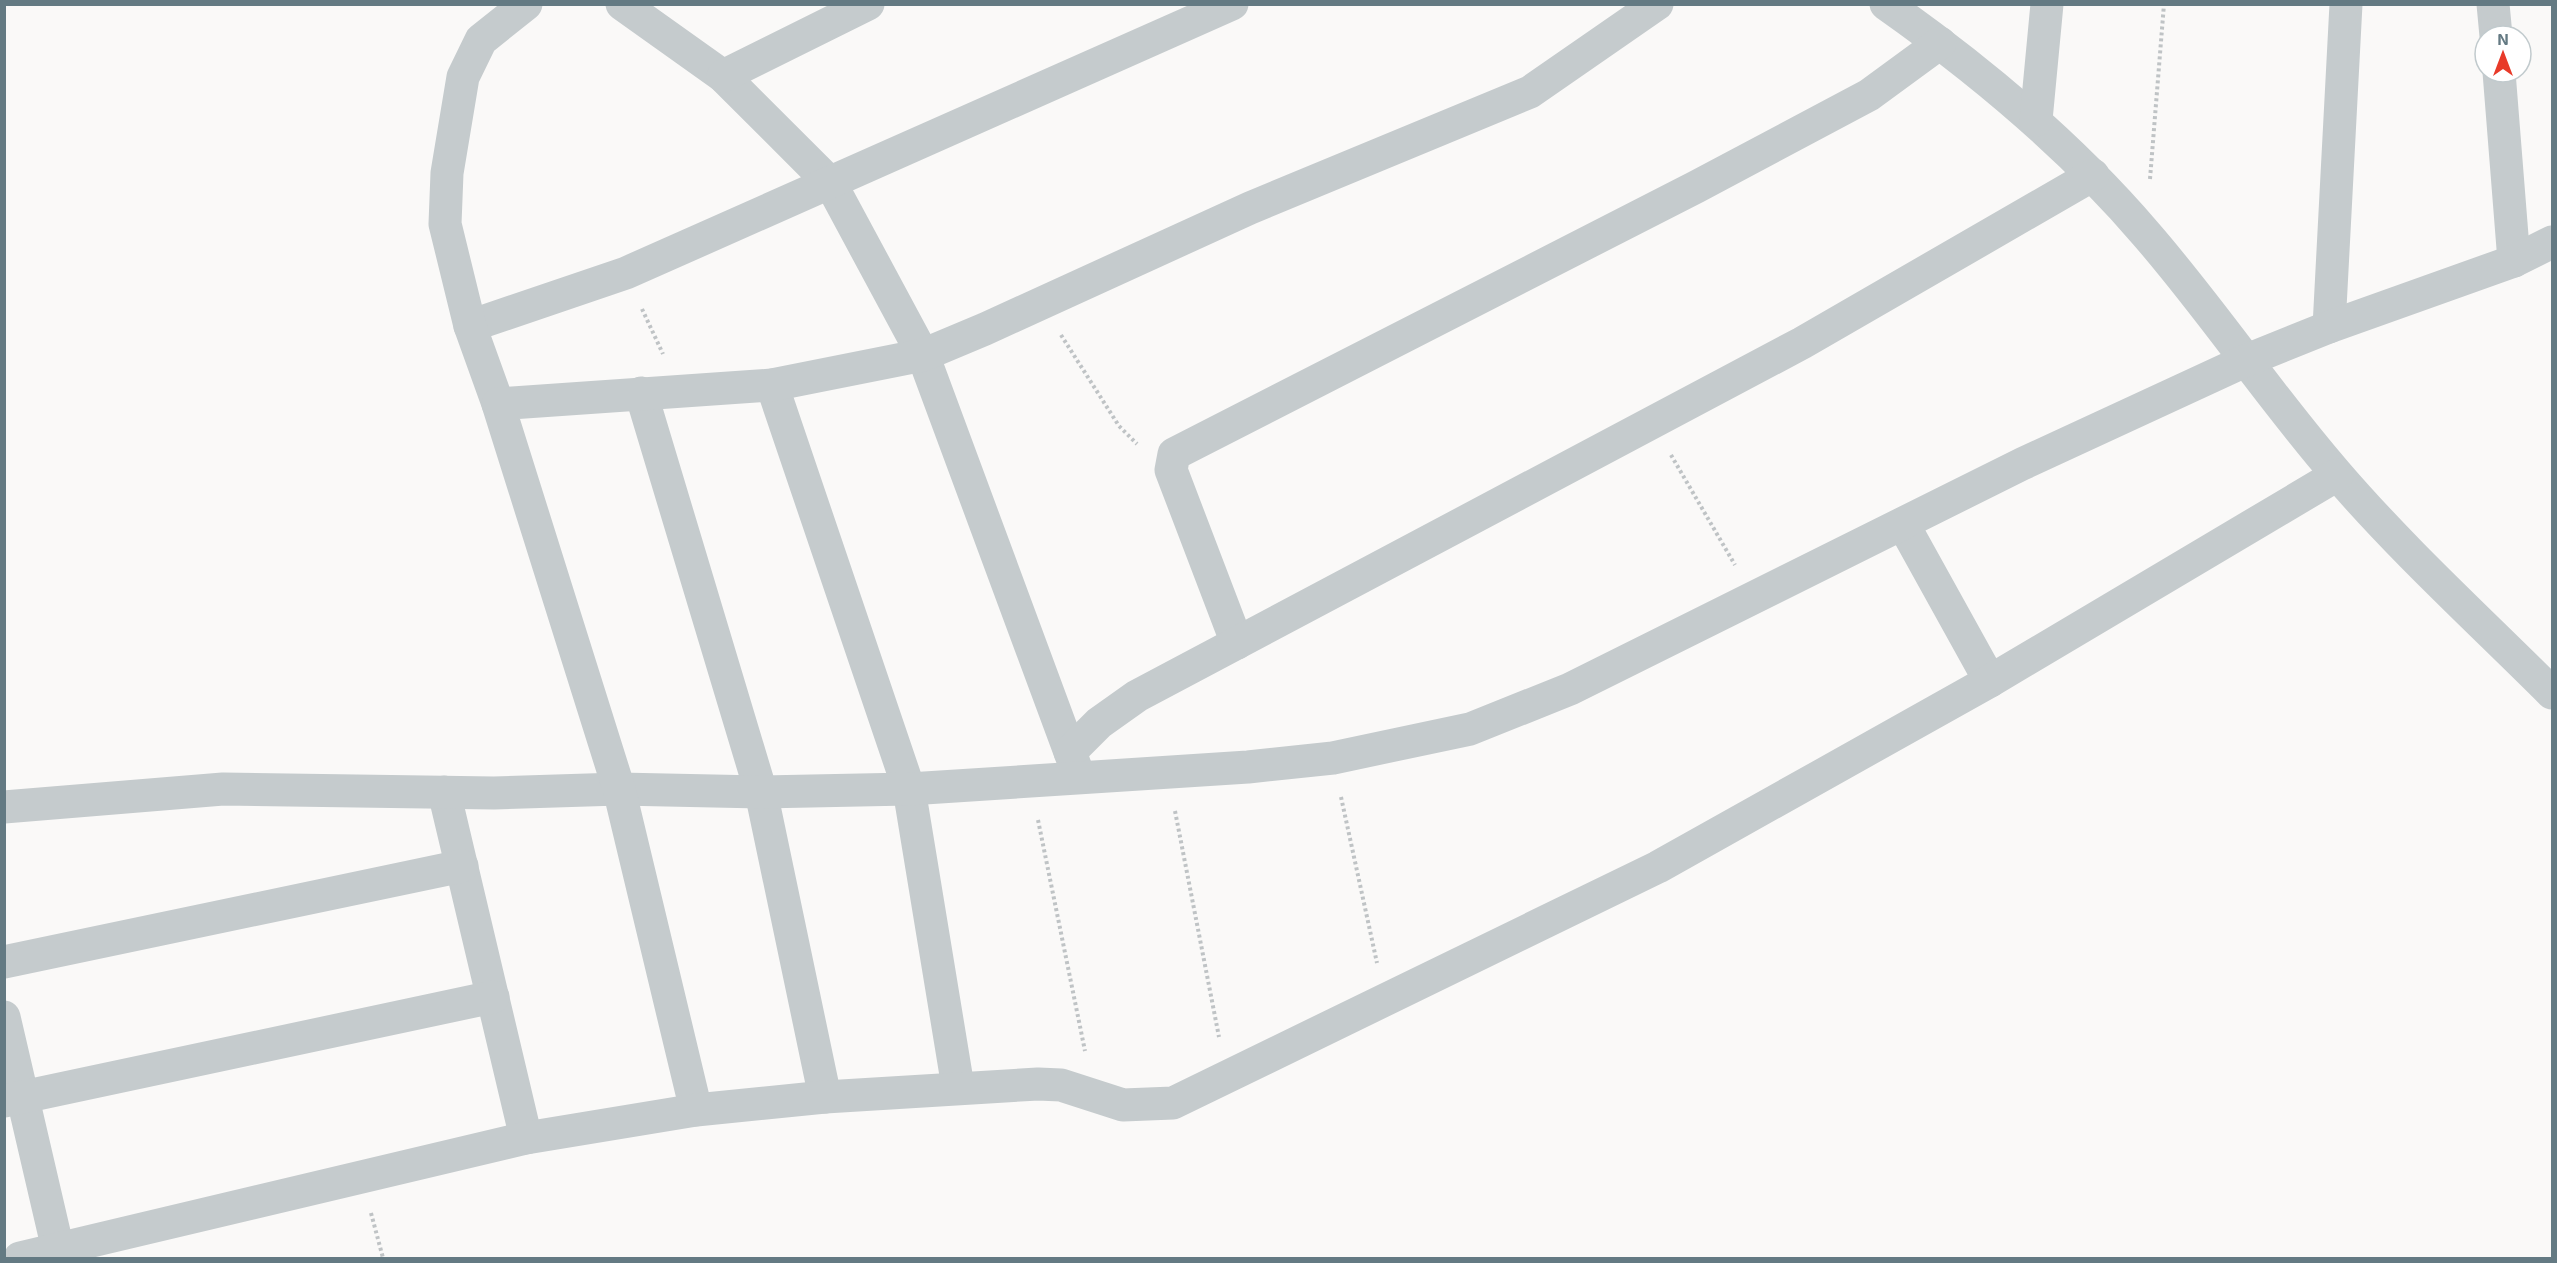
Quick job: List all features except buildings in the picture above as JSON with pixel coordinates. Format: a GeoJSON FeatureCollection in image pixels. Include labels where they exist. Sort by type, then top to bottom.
{"type":"FeatureCollection","features":[{"type":"Feature","properties":{"kind":"street"},"geometry":{"type":"LineString","coordinates":[[526,4],[482,40],[463,77],[447,173],[445,224],[470,326],[498,404],[620,789],[696,1110]]}},
{"type":"Feature","properties":{"kind":"street"},"geometry":{"type":"LineString","coordinates":[[622,4],[723,76],[831,184],[923,355],[1075,765]]}},
{"type":"Feature","properties":{"kind":"street"},"geometry":{"type":"LineString","coordinates":[[723,76],[868,4]]}},
{"type":"Feature","properties":{"kind":"street"},"geometry":{"type":"LineString","coordinates":[[470,326],[626,273],[831,184],[1232,4]]}},
{"type":"Feature","properties":{"kind":"street"},"geometry":{"type":"LineString","coordinates":[[498,404],[772,385],[923,355],[1042,304],[1250,208],[1530,92],[1657,4]]}},
{"type":"Feature","properties":{"kind":"street"},"geometry":{"type":"LineString","coordinates":[[1886,4],[1940,43],[2036,120],[2093,175],[2146,233],[2247,360],[2290,419],[2337,475],[2553,693]]}},
{"type":"Feature","properties":{"kind":"street"},"geometry":{"type":"LineString","coordinates":[[2036,120],[2047,4]]}},
{"type":"Feature","properties":{"kind":"street"},"geometry":{"type":"LineString","coordinates":[[2328,327],[2346,4]]}},
{"type":"Feature","properties":{"kind":"street"},"geometry":{"type":"LineString","coordinates":[[2493,4],[2495,24]]}},
{"type":"Feature","properties":{"kind":"street"},"geometry":{"type":"LineString","coordinates":[[1238,643],[1171,463],[1174,454],[1869,95],[1940,43]]}},
{"type":"Feature","properties":{"kind":"street"},"geometry":{"type":"LineString","coordinates":[[2500,84],[2514,261]]}},
{"type":"Feature","properties":{"kind":"street"},"geometry":{"type":"LineString","coordinates":[[1075,765],[1100,723],[1137,696],[1802,343],[2093,175]]}},
{"type":"Feature","properties":{"kind":"street"},"geometry":{"type":"LineString","coordinates":[[4,807],[223,789],[444,792],[620,789],[761,792],[909,789],[1030,781],[1075,765],[1168,772],[1333,758],[1470,729],[1570,689],[2022,464],[2247,360],[2328,327],[2514,261],[2553,242]]}},
{"type":"Feature","properties":{"kind":"street"},"geometry":{"type":"LineString","coordinates":[[772,385],[909,789],[958,1087]]}},
{"type":"Feature","properties":{"kind":"street"},"geometry":{"type":"LineString","coordinates":[[640,393],[761,792],[825,1096]]}},
{"type":"Feature","properties":{"kind":"street"},"geometry":{"type":"LineString","coordinates":[[20,1258],[58,1254],[526,1138],[696,1110],[825,1096],[958,1087],[1061,1085],[1123,1105],[1173,1103],[1658,867],[1990,681],[2337,475]]}},
{"type":"Feature","properties":{"kind":"street"},"geometry":{"type":"LineString","coordinates":[[1904,524],[1990,681]]}},
{"type":"Feature","properties":{"kind":"street"},"geometry":{"type":"LineString","coordinates":[[444,792],[526,1138]]}},
{"type":"Feature","properties":{"kind":"street"},"geometry":{"type":"LineString","coordinates":[[4,962],[462,866]]}},
{"type":"Feature","properties":{"kind":"street"},"geometry":{"type":"LineString","coordinates":[[14,1099],[493,997]]}},
{"type":"Feature","properties":{"kind":"street"},"geometry":{"type":"LineString","coordinates":[[4,1017],[14,1099],[58,1254]]}},
{"type":"Feature","properties":{"kind":"path"},"geometry":{"type":"LineString","coordinates":[[2146,233],[2164,4]]}},
{"type":"Feature","properties":{"kind":"path"},"geometry":{"type":"LineString","coordinates":[[626,273],[680,390]]}},
{"type":"Feature","properties":{"kind":"path"},"geometry":{"type":"LineString","coordinates":[[1042,304],[1119,426],[1140,447],[1171,463]]}},
{"type":"Feature","properties":{"kind":"path"},"geometry":{"type":"LineString","coordinates":[[1652,423],[1754,598]]}},
{"type":"Feature","properties":{"kind":"path"},"geometry":{"type":"LineString","coordinates":[[1333,758],[1385,1001]]}},
{"type":"Feature","properties":{"kind":"path"},"geometry":{"type":"LineString","coordinates":[[1168,772],[1227,1078]]}},
{"type":"Feature","properties":{"kind":"path"},"geometry":{"type":"LineString","coordinates":[[1030,781],[1094,1096]]}}]}
